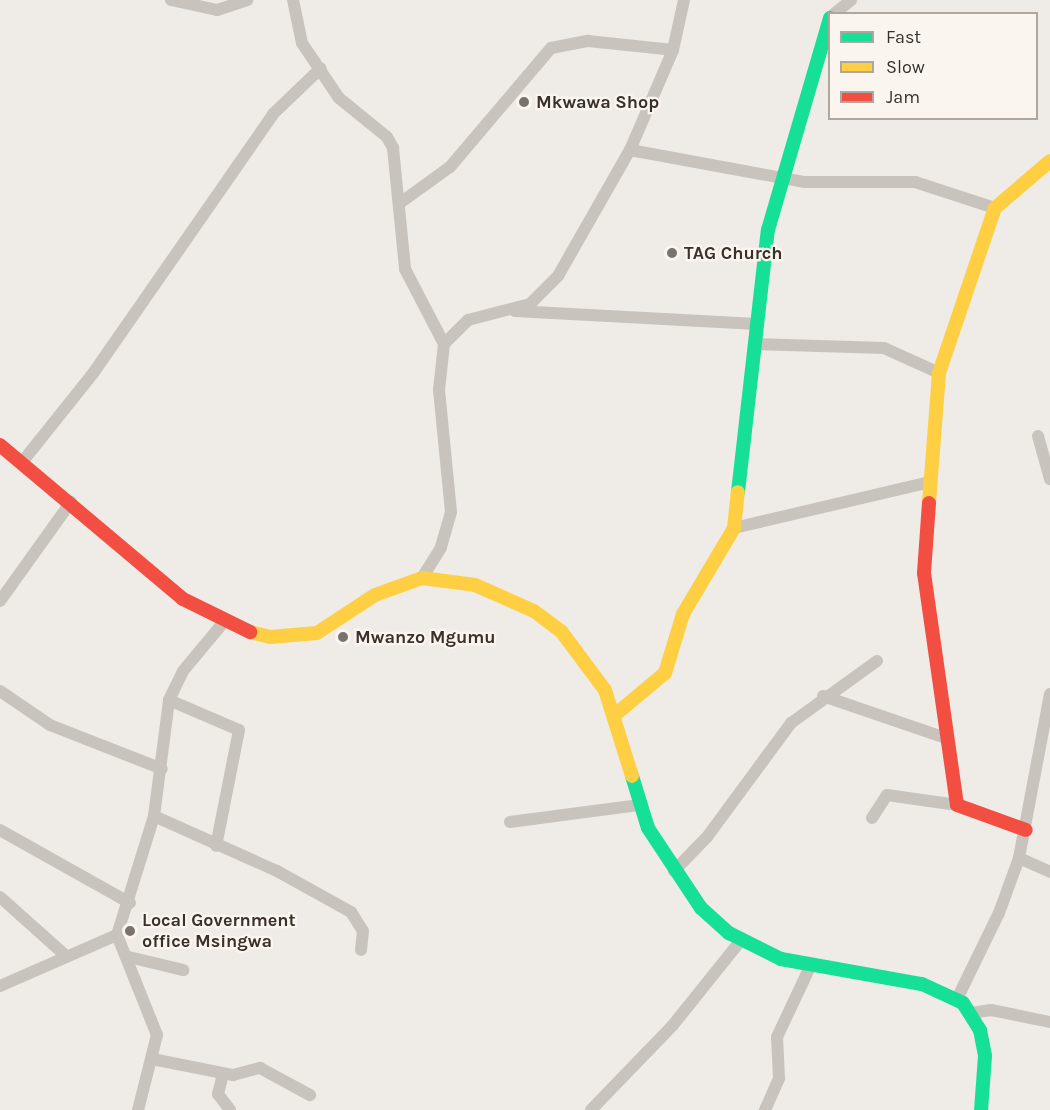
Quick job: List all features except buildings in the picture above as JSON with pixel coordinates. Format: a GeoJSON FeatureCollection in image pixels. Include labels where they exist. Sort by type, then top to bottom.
{"type":"FeatureCollection","features":[{"type":"Feature","properties":{"kind":"street"},"geometry":{"type":"LineString","coordinates":[[171,0],[217,10],[247,0]]}},
{"type":"Feature","properties":{"kind":"street"},"geometry":{"type":"LineString","coordinates":[[293,0],[297,33],[339,98],[387,136],[400,203],[405,269],[444,344],[439,390],[452,512],[441,548],[422,578]]}},
{"type":"Feature","properties":{"kind":"street"},"geometry":{"type":"LineString","coordinates":[[444,344],[468,320],[511,310],[537,299],[558,276],[630,150],[673,50],[684,0]]}},
{"type":"Feature","properties":{"kind":"street"},"geometry":{"type":"LineString","coordinates":[[836,12],[851,0]]}},
{"type":"Feature","properties":{"kind":"street"},"geometry":{"type":"LineString","coordinates":[[615,714],[665,674],[683,614],[734,528],[758,324],[781,176],[828,24]]}},
{"type":"Feature","properties":{"kind":"street"},"geometry":{"type":"LineString","coordinates":[[400,203],[450,167],[551,48],[588,41],[673,50]]}},
{"type":"Feature","properties":{"kind":"street"},"geometry":{"type":"LineString","coordinates":[[23,461],[93,372],[273,114],[321,68]]}},
{"type":"Feature","properties":{"kind":"street"},"geometry":{"type":"LineString","coordinates":[[630,150],[827,184],[915,182],[994,208]]}},
{"type":"Feature","properties":{"kind":"street"},"geometry":{"type":"LineString","coordinates":[[957,805],[925,594],[930,482],[939,373],[994,208],[1050,161]]}},
{"type":"Feature","properties":{"kind":"street"},"geometry":{"type":"LineString","coordinates":[[511,310],[758,324]]}},
{"type":"Feature","properties":{"kind":"street"},"geometry":{"type":"LineString","coordinates":[[756,344],[884,348],[939,373]]}},
{"type":"Feature","properties":{"kind":"street"},"geometry":{"type":"LineString","coordinates":[[1038,436],[1050,479]]}},
{"type":"Feature","properties":{"kind":"street"},"geometry":{"type":"LineString","coordinates":[[0,445],[23,461],[183,600],[223,623],[270,637],[317,633],[375,595],[422,578],[475,585],[534,611],[589,664],[615,714],[640,805],[674,871],[700,908],[741,940],[810,967],[922,984],[957,999],[972,1013],[985,1056],[981,1110]]}},
{"type":"Feature","properties":{"kind":"street"},"geometry":{"type":"LineString","coordinates":[[734,528],[930,482]]}},
{"type":"Feature","properties":{"kind":"street"},"geometry":{"type":"LineString","coordinates":[[0,601],[71,502]]}},
{"type":"Feature","properties":{"kind":"street"},"geometry":{"type":"LineString","coordinates":[[0,986],[117,935],[130,903],[154,816],[162,769],[169,700],[183,671],[223,623]]}},
{"type":"Feature","properties":{"kind":"street"},"geometry":{"type":"LineString","coordinates":[[674,871],[722,817],[776,739],[823,696],[877,661]]}},
{"type":"Feature","properties":{"kind":"street"},"geometry":{"type":"LineString","coordinates":[[0,691],[57,728],[162,769]]}},
{"type":"Feature","properties":{"kind":"street"},"geometry":{"type":"LineString","coordinates":[[957,999],[999,913],[1019,858],[1050,694]]}},
{"type":"Feature","properties":{"kind":"street"},"geometry":{"type":"LineString","coordinates":[[823,696],[946,738]]}},
{"type":"Feature","properties":{"kind":"street"},"geometry":{"type":"LineString","coordinates":[[169,700],[239,730],[216,846]]}},
{"type":"Feature","properties":{"kind":"street"},"geometry":{"type":"LineString","coordinates":[[872,818],[887,795],[957,805],[1026,830]]}},
{"type":"Feature","properties":{"kind":"street"},"geometry":{"type":"LineString","coordinates":[[510,822],[640,805]]}},
{"type":"Feature","properties":{"kind":"street"},"geometry":{"type":"LineString","coordinates":[[154,816],[216,846],[294,879],[351,912],[363,931],[361,950]]}},
{"type":"Feature","properties":{"kind":"street"},"geometry":{"type":"LineString","coordinates":[[0,830],[130,903]]}},
{"type":"Feature","properties":{"kind":"street"},"geometry":{"type":"LineString","coordinates":[[1019,858],[1050,872]]}},
{"type":"Feature","properties":{"kind":"street"},"geometry":{"type":"LineString","coordinates":[[0,897],[66,956]]}},
{"type":"Feature","properties":{"kind":"street"},"geometry":{"type":"LineString","coordinates":[[117,935],[129,957],[157,1035],[138,1110]]}},
{"type":"Feature","properties":{"kind":"street"},"geometry":{"type":"LineString","coordinates":[[594,1109],[673,1025],[741,940]]}},
{"type":"Feature","properties":{"kind":"street"},"geometry":{"type":"LineString","coordinates":[[129,957],[183,970]]}},
{"type":"Feature","properties":{"kind":"street"},"geometry":{"type":"LineString","coordinates":[[765,1110],[778,1078],[777,1037],[810,967]]}},
{"type":"Feature","properties":{"kind":"street"},"geometry":{"type":"LineString","coordinates":[[972,1013],[991,1010],[1050,1022]]}},
{"type":"Feature","properties":{"kind":"street"},"geometry":{"type":"LineString","coordinates":[[152,1059],[223,1074],[260,1068],[310,1095]]}},
{"type":"Feature","properties":{"kind":"street"},"geometry":{"type":"LineString","coordinates":[[223,1074],[218,1094],[230,1110]]}},
{"type":"Feature","properties":{"kind":"traffic: fast"},"geometry":{"type":"LineString","coordinates":[[738,492],[768,230],[828,25]]}},
{"type":"Feature","properties":{"kind":"traffic: fast"},"geometry":{"type":"LineString","coordinates":[[632,776],[648,828],[701,908],[729,933],[781,959],[922,984],[963,1003],[980,1030],[985,1056],[981,1110]]}},
{"type":"Feature","properties":{"kind":"traffic: slow"},"geometry":{"type":"LineString","coordinates":[[929,503],[939,373],[995,208],[1050,161]]}},
{"type":"Feature","properties":{"kind":"traffic: slow"},"geometry":{"type":"LineString","coordinates":[[616,714],[665,673],[683,614],[734,528],[738,492]]}},
{"type":"Feature","properties":{"kind":"traffic: slow"},"geometry":{"type":"LineString","coordinates":[[250,632],[270,637],[317,633],[375,595],[422,578],[475,585],[534,611],[561,631],[605,690],[632,776]]}},
{"type":"Feature","properties":{"kind":"traffic: jam"},"geometry":{"type":"LineString","coordinates":[[0,445],[183,599],[250,632]]}},
{"type":"Feature","properties":{"kind":"traffic: jam"},"geometry":{"type":"LineString","coordinates":[[929,503],[924,573],[957,805],[1026,830]]}},
{"type":"Feature","properties":{"kind":"place","name":"Mkwawa Shop"},"geometry":{"type":"Point","coordinates":[524,102]}},
{"type":"Feature","properties":{"kind":"place","name":"TAG Church"},"geometry":{"type":"Point","coordinates":[672,253]}},
{"type":"Feature","properties":{"kind":"place","name":"Mwanzo Mgumu"},"geometry":{"type":"Point","coordinates":[343,637]}},
{"type":"Feature","properties":{"kind":"place","name":"Local Government office Msingwa"},"geometry":{"type":"Point","coordinates":[130,931]}}]}
